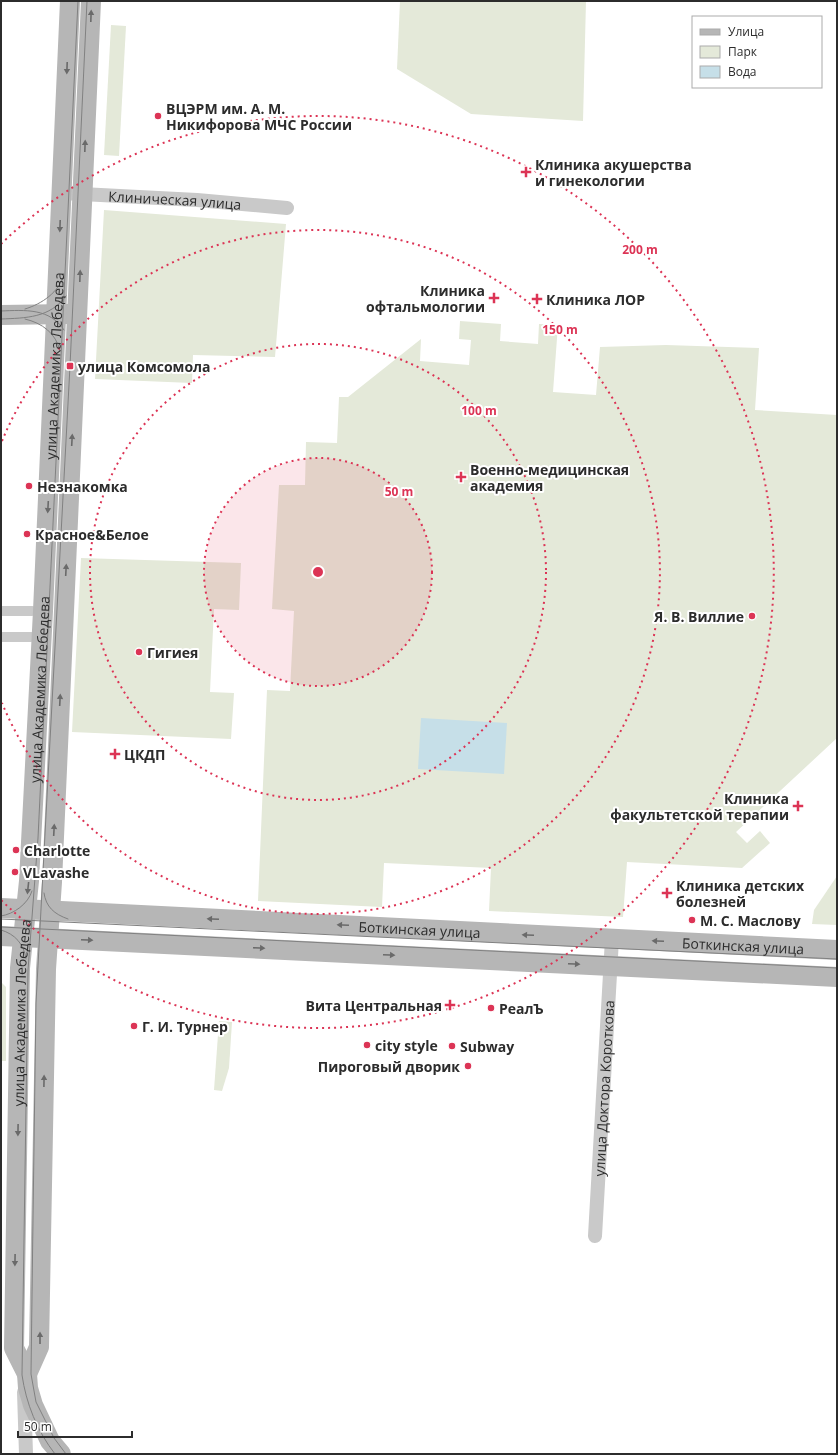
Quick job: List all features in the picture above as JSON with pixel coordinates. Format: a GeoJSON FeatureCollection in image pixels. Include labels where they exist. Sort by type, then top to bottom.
{"type":"FeatureCollection","features":[{"type":"Feature","properties":{"kind":"main road","name":"улица Академика Лебедева"},"geometry":{"type":"LineString","coordinates":[[27,1374],[14,1348],[20,968],[29,881],[38,611],[57,314],[70,1]]}},
{"type":"Feature","properties":{"kind":"main road","name":"улица Академика Лебедева"},"geometry":{"type":"LineString","coordinates":[[27,1374],[40,1347],[46,969],[50,911],[92,1]]}},
{"type":"Feature","properties":{"kind":"main road"},"geometry":{"type":"LineString","coordinates":[[1,315],[78,315]]}},
{"type":"Feature","properties":{"kind":"main road","name":"Боткинская улица"},"geometry":{"type":"LineString","coordinates":[[1,908],[837,950]]}},
{"type":"Feature","properties":{"kind":"main road","name":"Боткинская улица"},"geometry":{"type":"LineString","coordinates":[[1,936],[837,977]]}},
{"type":"Feature","properties":{"kind":"main road"},"geometry":{"type":"LineString","coordinates":[[27,1374],[28,1388],[33,1405],[50,1440],[60,1454]]}},
{"type":"Feature","properties":{"kind":"street","name":"Клиническая улица"},"geometry":{"type":"LineString","coordinates":[[62,193],[197,200],[287,208]]}},
{"type":"Feature","properties":{"kind":"street"},"geometry":{"type":"LineString","coordinates":[[1,611],[38,611]]}},
{"type":"Feature","properties":{"kind":"street"},"geometry":{"type":"LineString","coordinates":[[1,637],[31,637]]}},
{"type":"Feature","properties":{"kind":"street","name":"улица Доктора Короткова"},"geometry":{"type":"LineString","coordinates":[[595,1236],[612,939]]}},
{"type":"Feature","properties":{"kind":"street","name":"улица Академика Лебедева"},"geometry":{"type":"LineString","coordinates":[[26,1454],[24,1393],[27,1374]]}},
{"type":"Feature","properties":{"kind":"green space"},"geometry":{"type":"Polygon","coordinates":[[[400,1],[586,1],[583,121],[471,114],[397,69],[400,1]]]}},
{"type":"Feature","properties":{"kind":"green space"},"geometry":{"type":"Polygon","coordinates":[[[111,25],[126,26],[119,156],[104,155],[111,25]]]}},
{"type":"Feature","properties":{"kind":"green space"},"geometry":{"type":"Polygon","coordinates":[[[104,210],[286,224],[275,357],[193,355],[192,383],[95,379],[104,210]]]}},
{"type":"Feature","properties":{"kind":"green space"},"geometry":{"type":"Polygon","coordinates":[[[460,321],[501,324],[500,341],[538,344],[539,324],[558,325],[553,392],[596,395],[600,347],[666,345],[759,348],[755,410],[837,415],[837,738],[736,832],[747,843],[760,831],[770,843],[742,868],[627,862],[623,917],[489,911],[491,868],[384,863],[382,907],[258,901],[267,690],[290,691],[294,611],[272,609],[279,485],[305,485],[306,442],[337,443],[339,397],[348,397],[421,339],[420,361],[469,365],[471,340],[459,339],[460,321]]]}},
{"type":"Feature","properties":{"kind":"green space"},"geometry":{"type":"Polygon","coordinates":[[[81,558],[241,563],[239,610],[214,609],[210,692],[234,693],[231,739],[72,732],[81,558]]]}},
{"type":"Feature","properties":{"kind":"green space"},"geometry":{"type":"Polygon","coordinates":[[[837,876],[837,925],[812,924],[814,910],[837,876]]]}},
{"type":"Feature","properties":{"kind":"green space"},"geometry":{"type":"Polygon","coordinates":[[[1,982],[6,987],[6,1061],[1,1061],[1,982]]]}},
{"type":"Feature","properties":{"kind":"green space"},"geometry":{"type":"Polygon","coordinates":[[[219,1021],[232,1022],[229,1068],[222,1091],[214,1090],[219,1021]]]}},
{"type":"Feature","properties":{"kind":"water"},"geometry":{"type":"Polygon","coordinates":[[[421,718],[507,723],[504,774],[418,769],[421,718]]]}},
{"type":"Feature","properties":{"kind":"tram line"},"geometry":{"type":"LineString","coordinates":[[55,1454],[43,1436],[33,1416],[26,1396],[22,1375],[28,970],[38,838],[78,1]]}},
{"type":"Feature","properties":{"kind":"tram line"},"geometry":{"type":"LineString","coordinates":[[66,1454],[54,1438],[36,1402],[31,1374],[36,1003],[70,366],[87,1]]}},
{"type":"Feature","properties":{"kind":"tram line"},"geometry":{"type":"LineString","coordinates":[[25,309],[38,304],[54,292],[62,281],[64,275]]}},
{"type":"Feature","properties":{"kind":"tram line"},"geometry":{"type":"LineString","coordinates":[[1,319],[28,317],[45,313],[53,309],[66,296]]}},
{"type":"Feature","properties":{"kind":"tram line"},"geometry":{"type":"LineString","coordinates":[[1,311],[19,310],[44,314],[52,318],[64,330]]}},
{"type":"Feature","properties":{"kind":"tram line"},"geometry":{"type":"LineString","coordinates":[[25,319],[37,323],[52,334],[60,351]]}},
{"type":"Feature","properties":{"kind":"tram line"},"geometry":{"type":"LineString","coordinates":[[1,916],[20,908],[30,896],[32,891]]}},
{"type":"Feature","properties":{"kind":"tram line"},"geometry":{"type":"LineString","coordinates":[[44,893],[49,906],[59,915],[68,919]]}},
{"type":"Feature","properties":{"kind":"tram line"},"geometry":{"type":"LineString","coordinates":[[1,919],[837,959]]}},
{"type":"Feature","properties":{"kind":"tram line"},"geometry":{"type":"LineString","coordinates":[[1,927],[837,968]]}},
{"type":"Feature","properties":{"kind":"tram line"},"geometry":{"type":"LineString","coordinates":[[1,930],[11,934],[18,940],[21,944],[26,959]]}},
{"type":"Feature","properties":{"kind":"place","name":"ВЦЭРМ им. А. М. Никифорова МЧС России"},"geometry":{"type":"Point","coordinates":[158,116]}},
{"type":"Feature","properties":{"kind":"place","name":"Клиника акушерства и гинекологии"},"geometry":{"type":"Point","coordinates":[526,172]}},
{"type":"Feature","properties":{"kind":"place","name":"Клиника офтальмологии"},"geometry":{"type":"Point","coordinates":[494,298]}},
{"type":"Feature","properties":{"kind":"place","name":"Клиника ЛОР"},"geometry":{"type":"Point","coordinates":[537,299]}},
{"type":"Feature","properties":{"kind":"place","name":"улица Комсомола"},"geometry":{"type":"Point","coordinates":[70,366]}},
{"type":"Feature","properties":{"kind":"place","name":"Военно-медицинская академия"},"geometry":{"type":"Point","coordinates":[461,477]}},
{"type":"Feature","properties":{"kind":"place","name":"Незнакомка"},"geometry":{"type":"Point","coordinates":[29,486]}},
{"type":"Feature","properties":{"kind":"place","name":"Красное&Белое"},"geometry":{"type":"Point","coordinates":[27,534]}},
{"type":"Feature","properties":{"kind":"place","name":"Я. В. Виллие"},"geometry":{"type":"Point","coordinates":[752,616]}},
{"type":"Feature","properties":{"kind":"place","name":"Гигиея"},"geometry":{"type":"Point","coordinates":[139,652]}},
{"type":"Feature","properties":{"kind":"place","name":"ЦКДП"},"geometry":{"type":"Point","coordinates":[115,754]}},
{"type":"Feature","properties":{"kind":"place","name":"Клиника факультетской терапии"},"geometry":{"type":"Point","coordinates":[798,806]}},
{"type":"Feature","properties":{"kind":"place","name":"Charlotte"},"geometry":{"type":"Point","coordinates":[16,850]}},
{"type":"Feature","properties":{"kind":"place","name":"VLavashe"},"geometry":{"type":"Point","coordinates":[15,872]}},
{"type":"Feature","properties":{"kind":"place","name":"Клиника детских болезней"},"geometry":{"type":"Point","coordinates":[667,893]}},
{"type":"Feature","properties":{"kind":"place","name":"М. С. Маслову"},"geometry":{"type":"Point","coordinates":[692,920]}},
{"type":"Feature","properties":{"kind":"place","name":"Вита Центральная"},"geometry":{"type":"Point","coordinates":[450,1005]}},
{"type":"Feature","properties":{"kind":"place","name":"РеалЪ"},"geometry":{"type":"Point","coordinates":[491,1008]}},
{"type":"Feature","properties":{"kind":"place","name":"Г. И. Турнер"},"geometry":{"type":"Point","coordinates":[134,1026]}},
{"type":"Feature","properties":{"kind":"place","name":"city style"},"geometry":{"type":"Point","coordinates":[367,1045]}},
{"type":"Feature","properties":{"kind":"place","name":"Subway"},"geometry":{"type":"Point","coordinates":[452,1046]}},
{"type":"Feature","properties":{"kind":"place","name":"Пироговый дворик"},"geometry":{"type":"Point","coordinates":[468,1066]}}]}
